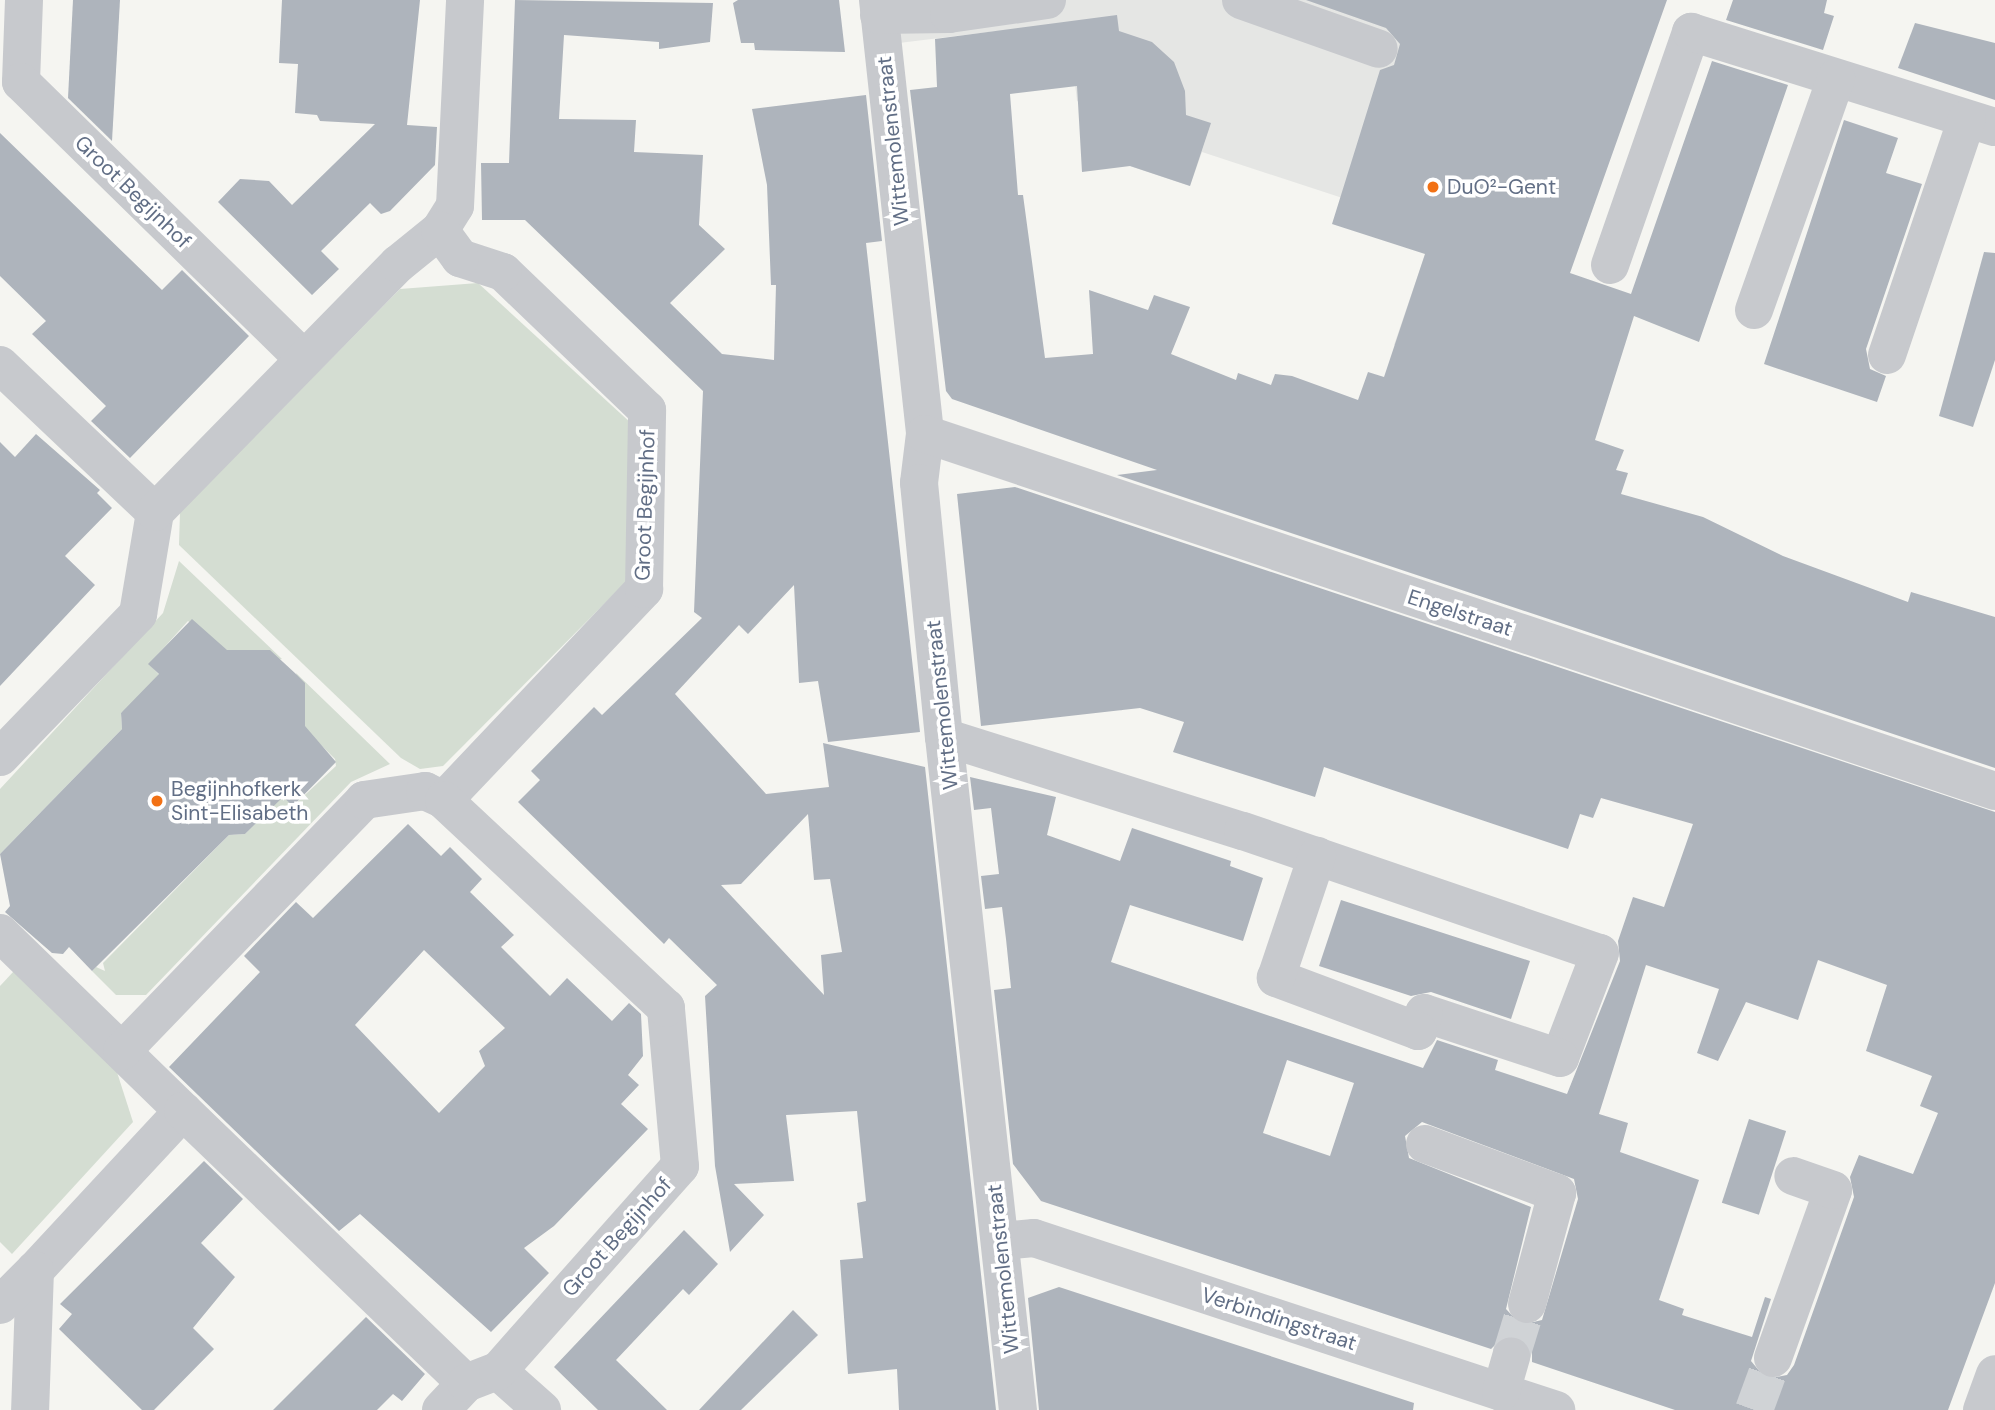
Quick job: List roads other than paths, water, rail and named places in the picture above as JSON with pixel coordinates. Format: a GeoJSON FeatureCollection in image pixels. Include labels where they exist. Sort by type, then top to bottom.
{"type":"FeatureCollection","features":[{"type":"Feature","properties":{"kind":"street","name":"Groot Begijnhof"},"geometry":{"type":"LineString","coordinates":[[24,0],[21,82],[304,359]]}},
{"type":"Feature","properties":{"kind":"street"},"geometry":{"type":"LineString","coordinates":[[0,757],[138,614],[155,512],[304,359],[440,230],[455,206],[465,0]]}},
{"type":"Feature","properties":{"kind":"street"},"geometry":{"type":"LineString","coordinates":[[878,8],[949,14],[1047,0]]}},
{"type":"Feature","properties":{"kind":"street"},"geometry":{"type":"LineString","coordinates":[[1241,0],[1379,50]]}},
{"type":"Feature","properties":{"kind":"street","name":"Wittemolenstraat"},"geometry":{"type":"LineString","coordinates":[[878,8],[925,434],[919,483],[944,737],[1018,1410]]}},
{"type":"Feature","properties":{"kind":"street"},"geometry":{"type":"LineString","coordinates":[[1610,265],[1691,32],[1981,123],[1887,355]]}},
{"type":"Feature","properties":{"kind":"street"},"geometry":{"type":"LineString","coordinates":[[1754,310],[1836,78]]}},
{"type":"Feature","properties":{"kind":"street","name":"Groot Begijnhof"},"geometry":{"type":"LineString","coordinates":[[440,230],[460,258],[503,272],[647,410],[650,474],[645,589],[444,800],[666,1008],[680,1166],[468,1388]]}},
{"type":"Feature","properties":{"kind":"street"},"geometry":{"type":"LineString","coordinates":[[0,365],[155,512]]}},
{"type":"Feature","properties":{"kind":"street","name":"Engelstraat"},"geometry":{"type":"LineString","coordinates":[[925,434],[1995,791]]}},
{"type":"Feature","properties":{"kind":"street"},"geometry":{"type":"LineString","coordinates":[[944,737],[1317,856],[1600,953],[1560,1058],[1424,1013],[1418,1031],[1276,978],[1317,856]]}},
{"type":"Feature","properties":{"kind":"street"},"geometry":{"type":"LineString","coordinates":[[122,1051],[364,800],[425,791],[444,800]]}},
{"type":"Feature","properties":{"kind":"street"},"geometry":{"type":"LineString","coordinates":[[5,947],[122,1051],[468,1388],[542,1410]]}},
{"type":"Feature","properties":{"kind":"street"},"geometry":{"type":"LineString","coordinates":[[0,1305],[183,1111]]}},
{"type":"Feature","properties":{"kind":"street"},"geometry":{"type":"LineString","coordinates":[[1425,1144],[1558,1193],[1527,1304]]}},
{"type":"Feature","properties":{"kind":"street"},"geometry":{"type":"LineString","coordinates":[[1773,1358],[1833,1191],[1793,1176]]}},
{"type":"Feature","properties":{"kind":"street","name":"Verbindingstraat"},"geometry":{"type":"LineString","coordinates":[[1000,1241],[1034,1238],[1556,1410]]}},
{"type":"Feature","properties":{"kind":"street"},"geometry":{"type":"LineString","coordinates":[[30,1410],[35,1270]]}},
{"type":"Feature","properties":{"kind":"street"},"geometry":{"type":"LineString","coordinates":[[1501,1392],[1511,1356]]}},
{"type":"Feature","properties":{"kind":"street"},"geometry":{"type":"LineString","coordinates":[[1982,1410],[1995,1374]]}},
{"type":"Feature","properties":{"kind":"tunnel"},"geometry":{"type":"LineString","coordinates":[[1511,1356],[1527,1304]]}},
{"type":"Feature","properties":{"kind":"tunnel"},"geometry":{"type":"LineString","coordinates":[[1754,1410],[1773,1358]]}},
{"type":"Feature","properties":{"kind":"place","name":"DuO²-Gent"},"geometry":{"type":"Point","coordinates":[1433,187]}},
{"type":"Feature","properties":{"kind":"place","name":"Begijnhofkerk Sint-Elisabeth"},"geometry":{"type":"Point","coordinates":[157,801]}}]}
